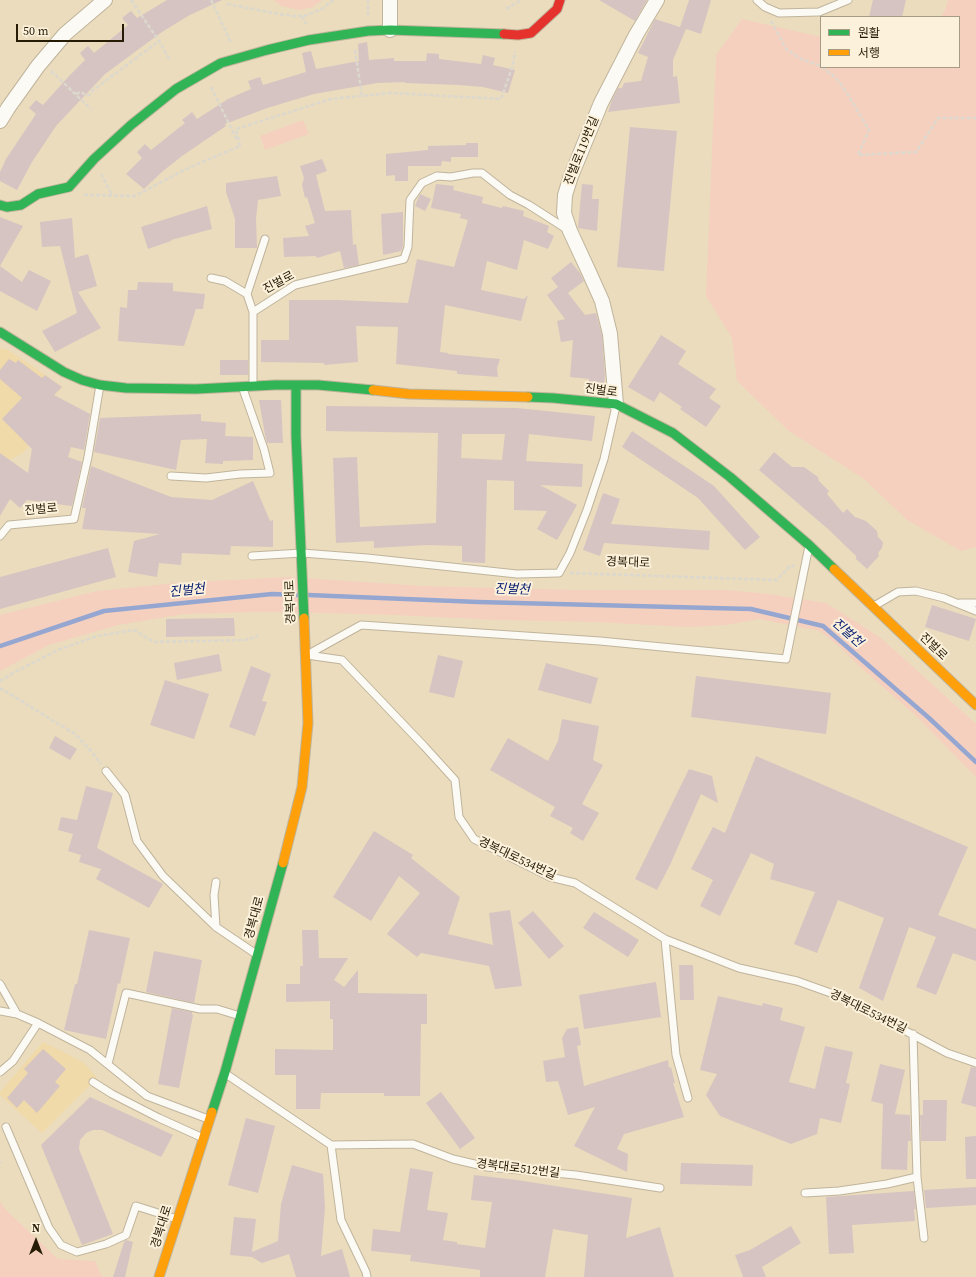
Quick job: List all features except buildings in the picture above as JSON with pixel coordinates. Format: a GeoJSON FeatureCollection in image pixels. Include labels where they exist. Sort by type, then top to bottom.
{"type":"FeatureCollection","features":[{"type":"Feature","properties":{"kind":"street"},"geometry":{"type":"LineString","coordinates":[[0,121],[42,62],[65,34],[105,0]]}},
{"type":"Feature","properties":{"kind":"street"},"geometry":{"type":"LineString","coordinates":[[390,0],[390,30]]}},
{"type":"Feature","properties":{"kind":"street"},"geometry":{"type":"LineString","coordinates":[[0,205],[7,207],[21,205],[38,194],[69,187],[94,159],[136,120],[176,89],[220,63],[309,40],[368,31],[390,30],[518,35],[531,33],[557,9],[560,0]]}},
{"type":"Feature","properties":{"kind":"street","name":"진벌로119번길"},"geometry":{"type":"LineString","coordinates":[[616,404],[610,334],[602,301],[570,231],[564,213],[565,195],[571,176],[601,103],[636,35],[657,0]]}},
{"type":"Feature","properties":{"kind":"street","name":"진벌로"},"geometry":{"type":"LineString","coordinates":[[0,332],[64,372],[82,380],[100,385],[126,388],[196,389],[242,386],[318,385],[409,394],[553,398],[616,404],[672,433],[730,477],[809,545],[976,705]]}},
{"type":"Feature","properties":{"kind":"street","name":"경복대로"},"geometry":{"type":"LineString","coordinates":[[159,1277],[224,1072],[258,956],[302,787],[308,723],[296,436],[296,385]]}},
{"type":"Feature","properties":{"kind":"lane"},"geometry":{"type":"LineString","coordinates":[[758,0],[765,7],[779,13],[820,12],[848,0]]}},
{"type":"Feature","properties":{"kind":"lane","name":"진벌로"},"geometry":{"type":"LineString","coordinates":[[253,312],[295,285],[404,259],[408,247],[410,200],[422,183],[437,176],[451,177],[473,172],[482,173],[510,195],[529,205],[570,231]]}},
{"type":"Feature","properties":{"kind":"lane","name":"진벌로"},"geometry":{"type":"LineString","coordinates":[[253,386],[253,312],[248,294],[265,239]]}},
{"type":"Feature","properties":{"kind":"lane"},"geometry":{"type":"LineString","coordinates":[[211,278],[225,281],[248,294]]}},
{"type":"Feature","properties":{"kind":"lane","name":"진벌로"},"geometry":{"type":"LineString","coordinates":[[0,536],[10,525],[74,519],[88,457],[100,385]]}},
{"type":"Feature","properties":{"kind":"lane"},"geometry":{"type":"LineString","coordinates":[[171,476],[206,478],[240,474],[270,474],[264,449],[242,386]]}},
{"type":"Feature","properties":{"kind":"lane"},"geometry":{"type":"LineString","coordinates":[[252,556],[367,558],[517,574],[559,573],[570,552],[587,510],[603,463],[616,404]]}},
{"type":"Feature","properties":{"kind":"lane"},"geometry":{"type":"LineString","coordinates":[[306,655],[361,625],[608,642],[786,659],[809,545]]}},
{"type":"Feature","properties":{"kind":"lane"},"geometry":{"type":"LineString","coordinates":[[874,606],[898,592],[916,591],[944,598],[976,611]]}},
{"type":"Feature","properties":{"kind":"lane"},"geometry":{"type":"LineString","coordinates":[[956,603],[976,603]]}},
{"type":"Feature","properties":{"kind":"lane","name":"경복대로534번길"},"geometry":{"type":"LineString","coordinates":[[306,655],[342,660],[445,769],[455,780],[459,817],[474,839],[550,877],[575,883],[664,939],[739,968],[797,982],[842,997],[947,1053],[976,1063]]}},
{"type":"Feature","properties":{"kind":"lane"},"geometry":{"type":"LineString","coordinates":[[106,771],[125,795],[137,841],[163,876],[216,928],[258,956]]}},
{"type":"Feature","properties":{"kind":"lane"},"geometry":{"type":"LineString","coordinates":[[216,882],[214,895],[216,928]]}},
{"type":"Feature","properties":{"kind":"lane"},"geometry":{"type":"LineString","coordinates":[[664,939],[676,1055],[688,1098]]}},
{"type":"Feature","properties":{"kind":"lane"},"geometry":{"type":"LineString","coordinates":[[0,984],[17,1014]]}},
{"type":"Feature","properties":{"kind":"lane"},"geometry":{"type":"LineString","coordinates":[[108,1064],[126,993],[200,1009],[217,1009],[240,1016]]}},
{"type":"Feature","properties":{"kind":"lane"},"geometry":{"type":"LineString","coordinates":[[0,1011],[17,1014],[38,1023],[90,1050],[147,1096],[209,1120]]}},
{"type":"Feature","properties":{"kind":"lane"},"geometry":{"type":"LineString","coordinates":[[0,1072],[13,1060],[38,1023]]}},
{"type":"Feature","properties":{"kind":"lane","name":"경복대로534번길"},"geometry":{"type":"LineString","coordinates":[[913,1034],[917,1177],[924,1238]]}},
{"type":"Feature","properties":{"kind":"lane"},"geometry":{"type":"LineString","coordinates":[[224,1072],[331,1145],[341,1220],[367,1277]]}},
{"type":"Feature","properties":{"kind":"lane"},"geometry":{"type":"LineString","coordinates":[[93,1082],[112,1094],[158,1118],[203,1138]]}},
{"type":"Feature","properties":{"kind":"lane"},"geometry":{"type":"LineString","coordinates":[[6,1127],[49,1228],[61,1245],[77,1252],[106,1244],[126,1235],[136,1206],[177,1219]]}},
{"type":"Feature","properties":{"kind":"lane","name":"경복대로512번길"},"geometry":{"type":"LineString","coordinates":[[331,1145],[413,1144],[453,1159],[487,1167],[576,1175],[660,1188]]}},
{"type":"Feature","properties":{"kind":"lane"},"geometry":{"type":"LineString","coordinates":[[805,1193],[839,1191],[887,1184],[917,1177]]}},
{"type":"Feature","properties":{"kind":"path"},"geometry":{"type":"LineString","coordinates":[[131,0],[170,60]]}},
{"type":"Feature","properties":{"kind":"path"},"geometry":{"type":"LineString","coordinates":[[211,0],[237,59]]}},
{"type":"Feature","properties":{"kind":"path"},"geometry":{"type":"LineString","coordinates":[[227,4],[297,16],[307,15],[322,9],[334,0]]}},
{"type":"Feature","properties":{"kind":"path"},"geometry":{"type":"LineString","coordinates":[[506,9],[521,0]]}},
{"type":"Feature","properties":{"kind":"path"},"geometry":{"type":"LineString","coordinates":[[764,18],[771,21],[787,50],[801,59],[820,67]]}},
{"type":"Feature","properties":{"kind":"path"},"geometry":{"type":"LineString","coordinates":[[352,33],[362,96]]}},
{"type":"Feature","properties":{"kind":"path"},"geometry":{"type":"LineString","coordinates":[[240,146],[236,129],[331,99],[391,93],[501,99],[513,65],[518,35]]}},
{"type":"Feature","properties":{"kind":"path"},"geometry":{"type":"LineString","coordinates":[[76,94],[81,92],[89,95],[92,91],[159,41]]}},
{"type":"Feature","properties":{"kind":"path"},"geometry":{"type":"LineString","coordinates":[[42,62],[91,109]]}},
{"type":"Feature","properties":{"kind":"path"},"geometry":{"type":"LineString","coordinates":[[822,68],[836,78],[840,83],[869,130],[858,155],[916,152],[938,118],[976,118]]}},
{"type":"Feature","properties":{"kind":"path"},"geometry":{"type":"LineString","coordinates":[[204,72],[240,146]]}},
{"type":"Feature","properties":{"kind":"path"},"geometry":{"type":"LineString","coordinates":[[82,195],[135,196],[186,169],[240,146]]}},
{"type":"Feature","properties":{"kind":"path"},"geometry":{"type":"LineString","coordinates":[[94,159],[112,195]]}},
{"type":"Feature","properties":{"kind":"path","name":"경복대로"},"geometry":{"type":"LineString","coordinates":[[559,573],[777,580],[790,566],[804,567]]}},
{"type":"Feature","properties":{"kind":"path"},"geometry":{"type":"LineString","coordinates":[[0,682],[15,672],[58,650],[97,636],[134,630],[154,642],[245,640],[258,636]]}},
{"type":"Feature","properties":{"kind":"path"},"geometry":{"type":"LineString","coordinates":[[0,688],[75,734],[92,752],[106,771]]}},
{"type":"Feature","properties":{"kind":"shaded area"},"geometry":{"type":"Polygon","coordinates":[[[274,0],[322,0],[313,7],[300,10],[281,6],[274,0]]]}},
{"type":"Feature","properties":{"kind":"shaded area"},"geometry":{"type":"Polygon","coordinates":[[[948,0],[976,0],[976,547],[961,551],[907,520],[864,479],[789,431],[737,381],[732,338],[706,296],[716,55],[742,19],[820,37],[820,68],[960,68],[960,16],[942,16],[948,0]]]}},
{"type":"Feature","properties":{"kind":"shaded area"},"geometry":{"type":"Polygon","coordinates":[[[303,120],[309,134],[265,150],[260,136],[303,120]]]}},
{"type":"Feature","properties":{"kind":"shaded area"},"geometry":{"type":"Polygon","coordinates":[[[0,348],[8,350],[63,387],[36,413],[47,426],[23,453],[7,461],[0,467],[0,348]]]}},
{"type":"Feature","properties":{"kind":"shaded area"},"geometry":{"type":"Polygon","coordinates":[[[289,577],[423,586],[578,590],[727,590],[769,594],[826,603],[881,638],[976,724],[976,777],[914,714],[820,631],[759,619],[726,625],[687,627],[595,622],[498,620],[324,613],[260,612],[184,614],[118,625],[49,645],[0,671],[0,615],[97,591],[176,583],[289,577]]]}},
{"type":"Feature","properties":{"kind":"shaded area"},"geometry":{"type":"Polygon","coordinates":[[[43,1042],[85,1064],[97,1078],[42,1133],[0,1095],[0,1092],[43,1042]]]}},
{"type":"Feature","properties":{"kind":"shaded area"},"geometry":{"type":"Polygon","coordinates":[[[0,1201],[6,1210],[58,1259],[95,1261],[102,1277],[0,1277],[0,1201]]]}},
{"type":"Feature","properties":{"kind":"waterway","name":"진벌천"},"geometry":{"type":"LineString","coordinates":[[0,646],[104,611],[272,594],[298,595]]}},
{"type":"Feature","properties":{"kind":"waterway","name":"진벌천"},"geometry":{"type":"LineString","coordinates":[[308,595],[478,602],[751,609],[823,626],[929,718],[976,762]]}},
{"type":"Feature","properties":{"kind":"traffic: fast"},"geometry":{"type":"LineString","coordinates":[[0,205],[7,207],[21,205],[38,194],[69,187],[94,159],[131,125],[176,89],[221,63],[309,40],[368,31],[390,30],[504,34]]}},
{"type":"Feature","properties":{"kind":"traffic: fast"},"geometry":{"type":"LineString","coordinates":[[0,332],[64,372],[82,380],[100,385],[126,388],[196,389],[275,385],[318,385],[373,390]]}},
{"type":"Feature","properties":{"kind":"traffic: fast"},"geometry":{"type":"LineString","coordinates":[[296,385],[296,436],[304,618]]}},
{"type":"Feature","properties":{"kind":"traffic: fast"},"geometry":{"type":"LineString","coordinates":[[528,397],[616,404],[673,433],[730,477],[809,545],[834,569]]}},
{"type":"Feature","properties":{"kind":"traffic: fast"},"geometry":{"type":"LineString","coordinates":[[212,1112],[225,1072],[283,863]]}},
{"type":"Feature","properties":{"kind":"traffic: slow"},"geometry":{"type":"LineString","coordinates":[[373,390],[409,394],[528,397]]}},
{"type":"Feature","properties":{"kind":"traffic: slow"},"geometry":{"type":"LineString","coordinates":[[834,569],[976,705]]}},
{"type":"Feature","properties":{"kind":"traffic: slow"},"geometry":{"type":"LineString","coordinates":[[283,863],[302,787],[308,723],[304,618]]}},
{"type":"Feature","properties":{"kind":"traffic: slow"},"geometry":{"type":"LineString","coordinates":[[159,1277],[212,1112]]}},
{"type":"Feature","properties":{"kind":"traffic: jam"},"geometry":{"type":"LineString","coordinates":[[504,34],[518,35],[531,33],[557,9],[560,0]]}}]}
